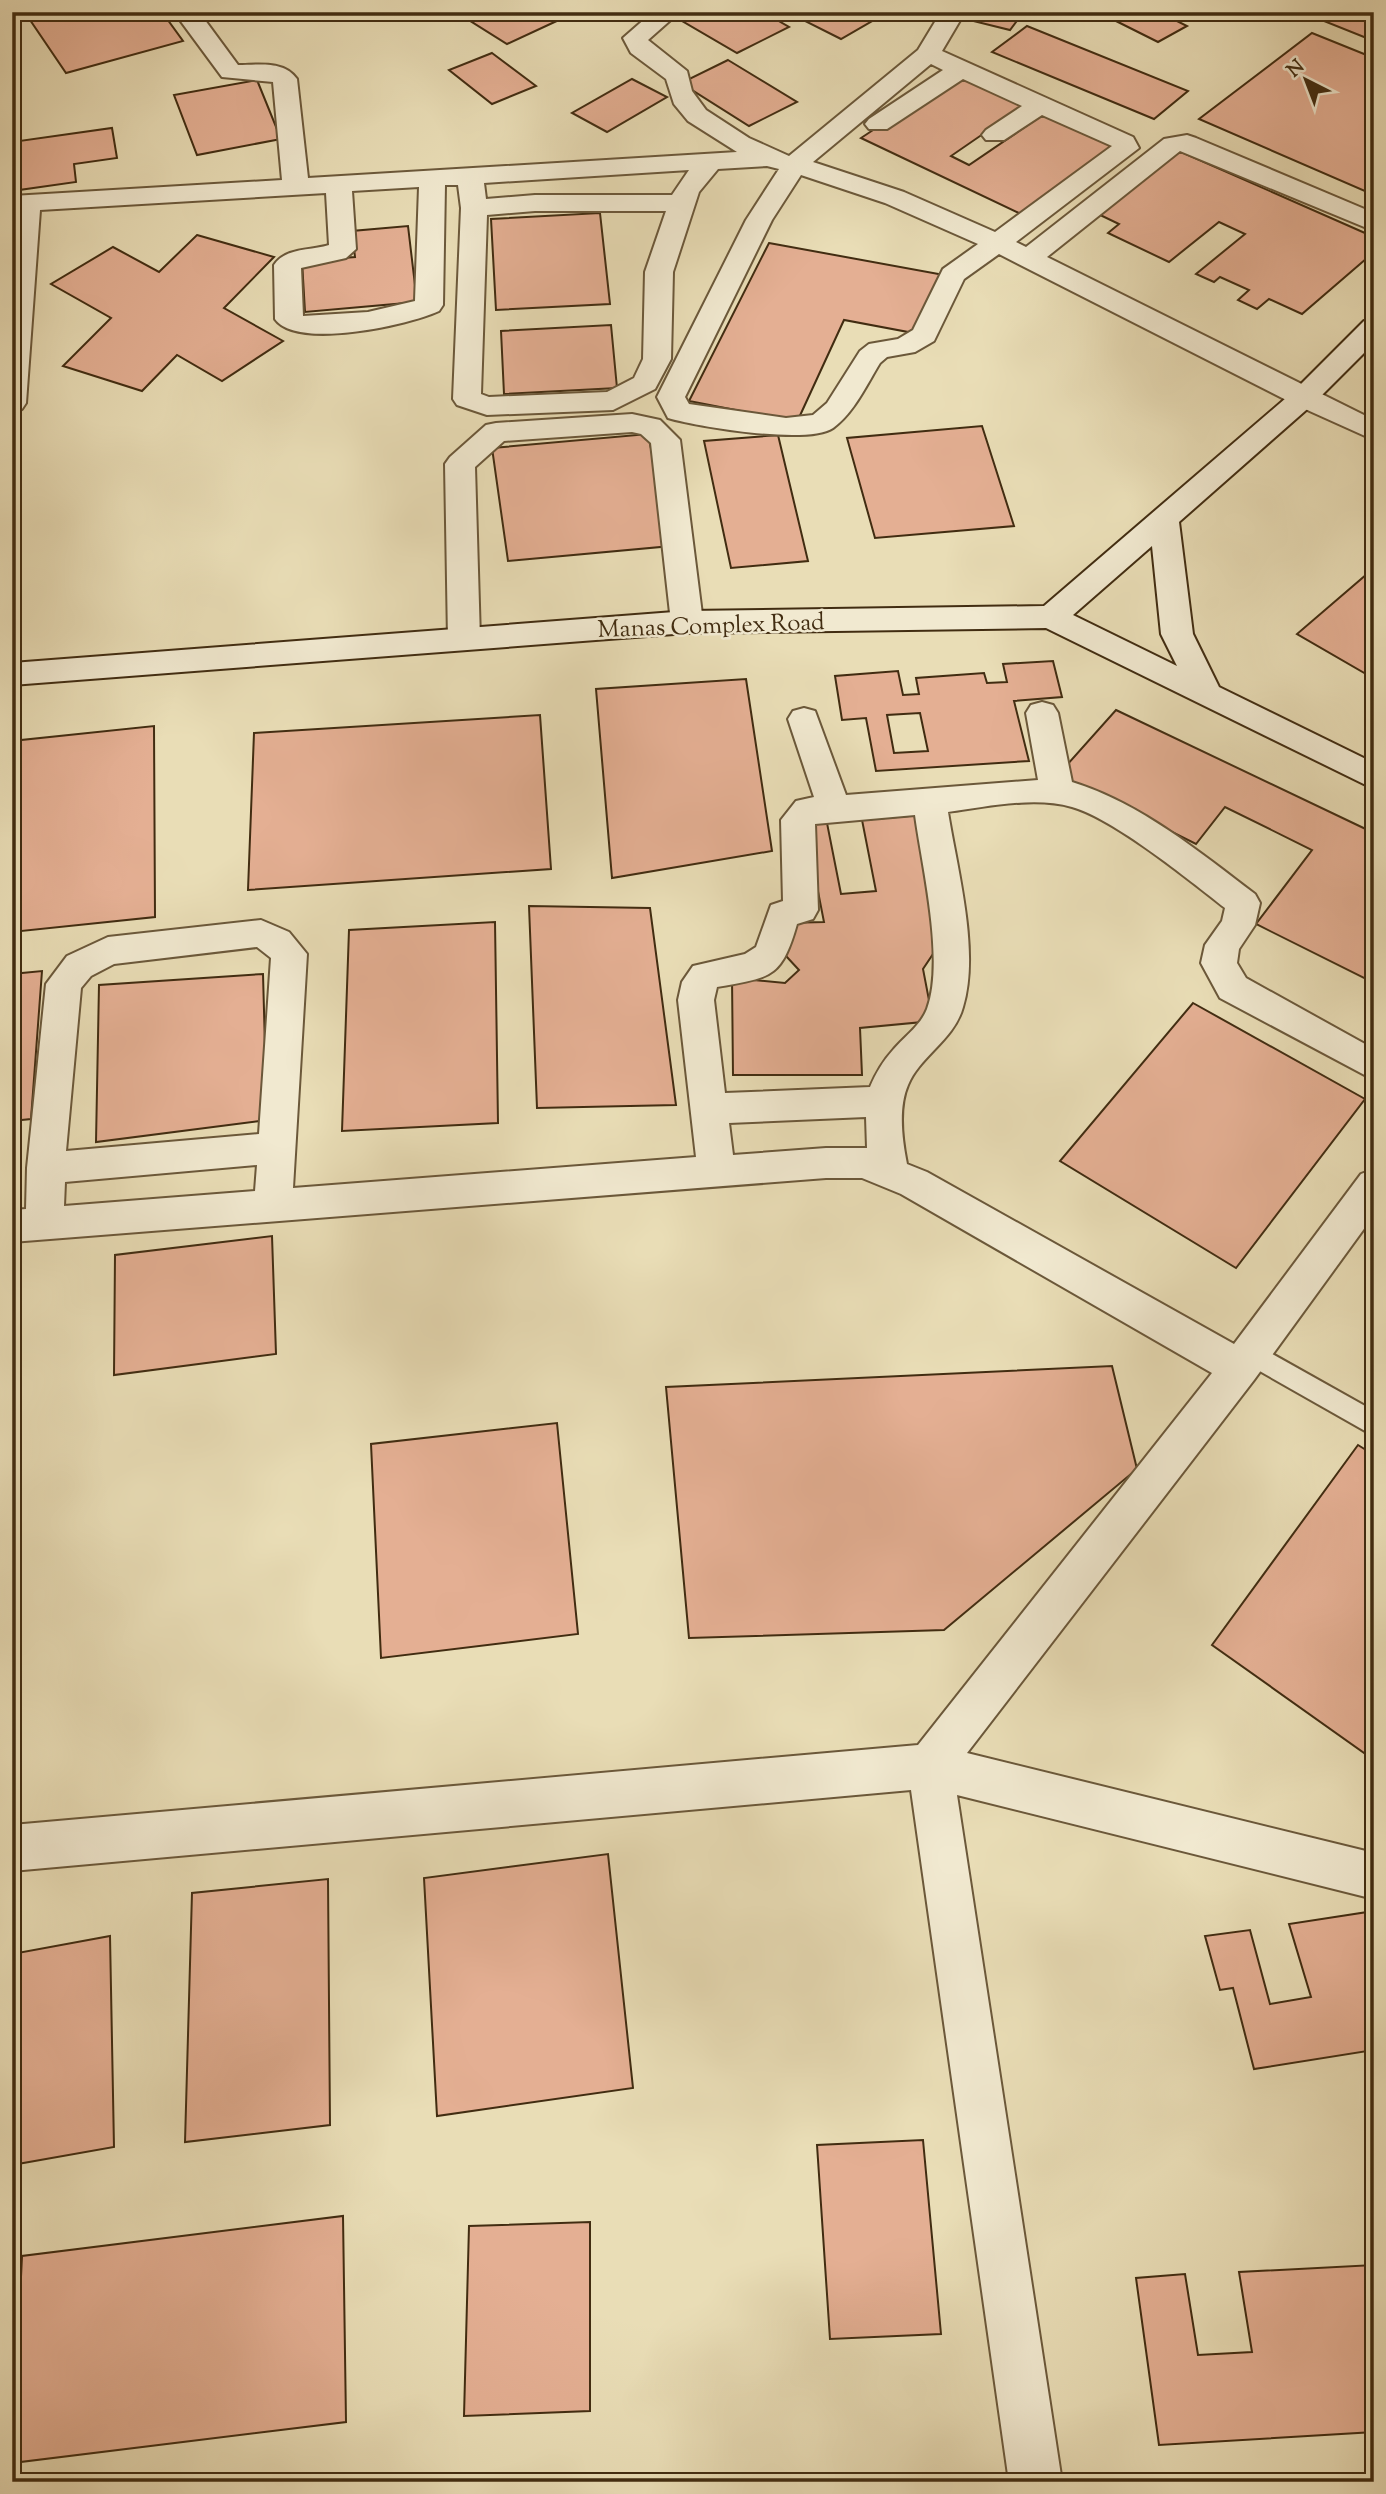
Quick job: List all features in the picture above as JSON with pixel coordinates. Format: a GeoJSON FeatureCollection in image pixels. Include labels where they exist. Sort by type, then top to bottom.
{"type":"FeatureCollection","features":[{"type":"Feature","properties":{"kind":"street"},"geometry":{"type":"LineString","coordinates":[[186,12],[231,72],[277,72],[285,79],[296,187]]}},
{"type":"Feature","properties":{"kind":"street"},"geometry":{"type":"LineString","coordinates":[[656,12],[662,17],[635,38],[640,48],[678,76],[678,89],[687,105],[714,127],[767,158]]}},
{"type":"Feature","properties":{"kind":"street"},"geometry":{"type":"LineString","coordinates":[[928,54],[1124,142],[1126,148],[953,275],[924,335],[905,346],[879,350],[870,357],[837,409],[821,423],[786,427],[678,412],[671,397],[763,213],[795,164],[928,54],[953,12]]}},
{"type":"Feature","properties":{"kind":"street"},"geometry":{"type":"LineString","coordinates":[[865,132],[961,69]]}},
{"type":"Feature","properties":{"kind":"street"},"geometry":{"type":"LineString","coordinates":[[995,135],[1040,105]]}},
{"type":"Feature","properties":{"kind":"street"},"geometry":{"type":"LineString","coordinates":[[1029,258],[1173,144],[1180,143],[1186,143],[1374,223]]}},
{"type":"Feature","properties":{"kind":"street"},"geometry":{"type":"LineString","coordinates":[[12,403],[19,204],[767,158],[795,164],[930,212],[1029,258],[1374,431]]}},
{"type":"Feature","properties":{"kind":"street"},"geometry":{"type":"LineString","coordinates":[[470,176],[474,208],[467,399],[486,406],[613,401],[645,383],[657,359],[659,272],[687,191],[709,163]]}},
{"type":"Feature","properties":{"kind":"street"},"geometry":{"type":"LineString","coordinates":[[339,184],[343,249],[336,254],[295,259],[287,265],[289,319],[301,325],[395,315],[420,311],[429,305],[432,179]]}},
{"type":"Feature","properties":{"kind":"street"},"geometry":{"type":"LineString","coordinates":[[474,208],[535,203],[682,202]]}},
{"type":"Feature","properties":{"kind":"street"},"geometry":{"type":"LineString","coordinates":[[1051,617],[1303,397],[1374,327]]}},
{"type":"Feature","properties":{"kind":"street"},"geometry":{"type":"LineString","coordinates":[[464,639],[460,464],[496,432],[632,423],[650,426],[665,440],[687,622]]}},
{"type":"Feature","properties":{"kind":"street"},"geometry":{"type":"LineString","coordinates":[[1164,519],[1177,634],[1207,694]]}},
{"type":"Feature","properties":{"kind":"street","name":"Manas Complex Road"},"geometry":{"type":"LineString","coordinates":[[12,674],[687,622],[1051,617],[1374,777]]}},
{"type":"Feature","properties":{"kind":"street"},"geometry":{"type":"LineString","coordinates":[[1042,713],[1057,793]]}},
{"type":"Feature","properties":{"kind":"street"},"geometry":{"type":"LineString","coordinates":[[804,719],[834,808]]}},
{"type":"Feature","properties":{"kind":"street"},"geometry":{"type":"LineString","coordinates":[[716,1171],[696,1000],[700,982],[705,976],[755,966],[771,954],[783,914],[801,910],[798,820],[808,810],[930,802],[973,796],[1072,794],[1111,812],[1243,903],[1238,925],[1222,945],[1219,964],[1233,988],[1374,1066]]}},
{"type":"Feature","properties":{"kind":"street"},"geometry":{"type":"LineString","coordinates":[[889,1171],[882,1129],[892,1077],[917,1051],[945,1009],[951,958],[930,802]]}},
{"type":"Feature","properties":{"kind":"street"},"geometry":{"type":"LineString","coordinates":[[273,1206],[289,954],[277,941],[261,933],[108,951],[79,965],[64,984],[46,1168],[29,1225],[273,1206],[716,1171],[864,1163],[889,1171],[1245,1360]]}},
{"type":"Feature","properties":{"kind":"street"},"geometry":{"type":"LineString","coordinates":[[709,1109],[887,1101]]}},
{"type":"Feature","properties":{"kind":"street"},"geometry":{"type":"LineString","coordinates":[[46,1168],[278,1148]]}},
{"type":"Feature","properties":{"kind":"street"},"geometry":{"type":"LineString","coordinates":[[1036,2482],[930,1766],[1245,1360],[1374,1185]]}},
{"type":"Feature","properties":{"kind":"street"},"geometry":{"type":"LineString","coordinates":[[12,1848],[930,1766],[1374,1876]]}},
{"type":"Feature","properties":{"kind":"lane"},"geometry":{"type":"LineString","coordinates":[[1245,1360],[1374,1425]]}},
{"type":"Feature","properties":{"kind":"building"},"geometry":{"type":"Polygon","coordinates":[[[162,12],[183,41],[66,73],[26,14],[162,12]]]}},
{"type":"Feature","properties":{"kind":"building"},"geometry":{"type":"Polygon","coordinates":[[[493,12],[550,12],[561,19],[507,44],[472,22],[493,12]]]}},
{"type":"Feature","properties":{"kind":"building"},"geometry":{"type":"Polygon","coordinates":[[[689,12],[763,12],[789,27],[737,53],[677,18],[689,12]]]}},
{"type":"Feature","properties":{"kind":"building"},"geometry":{"type":"Polygon","coordinates":[[[824,12],[868,12],[879,17],[841,39],[807,22],[824,12]]]}},
{"type":"Feature","properties":{"kind":"building"},"geometry":{"type":"Polygon","coordinates":[[[961,12],[1022,14],[1010,30],[957,17],[961,12]]]}},
{"type":"Feature","properties":{"kind":"building"},"geometry":{"type":"Polygon","coordinates":[[[1159,12],[1187,26],[1158,42],[1100,13],[1159,12]]]}},
{"type":"Feature","properties":{"kind":"building"},"geometry":{"type":"Polygon","coordinates":[[[1329,12],[1374,12],[1374,41],[1319,19],[1329,12]]]}},
{"type":"Feature","properties":{"kind":"building"},"geometry":{"type":"Polygon","coordinates":[[[1027,26],[1188,91],[1154,119],[992,52],[1027,26]]]}},
{"type":"Feature","properties":{"kind":"building"},"geometry":{"type":"Polygon","coordinates":[[[1312,33],[1374,58],[1374,195],[1199,119],[1312,33]]]}},
{"type":"Feature","properties":{"kind":"building"},"geometry":{"type":"Polygon","coordinates":[[[492,53],[536,86],[492,104],[449,70],[492,53]]]}},
{"type":"Feature","properties":{"kind":"building"},"geometry":{"type":"Polygon","coordinates":[[[728,60],[797,102],[749,126],[681,83],[728,60]]]}},
{"type":"Feature","properties":{"kind":"building"},"geometry":{"type":"Polygon","coordinates":[[[961,72],[1028,103],[951,156],[969,165],[1047,112],[1120,145],[1023,215],[861,138],[961,72]]]}},
{"type":"Feature","properties":{"kind":"building"},"geometry":{"type":"Polygon","coordinates":[[[632,79],[667,97],[607,132],[572,113],[632,79]]]}},
{"type":"Feature","properties":{"kind":"building"},"geometry":{"type":"Polygon","coordinates":[[[257,80],[281,139],[197,155],[174,95],[257,80]]]}},
{"type":"Feature","properties":{"kind":"building"},"geometry":{"type":"Polygon","coordinates":[[[112,128],[117,158],[74,164],[76,182],[12,191],[12,142],[112,128]]]}},
{"type":"Feature","properties":{"kind":"building"},"geometry":{"type":"Polygon","coordinates":[[[1179,151],[1374,237],[1374,252],[1302,314],[1269,299],[1257,309],[1238,300],[1249,290],[1220,277],[1214,282],[1196,274],[1245,234],[1219,222],[1169,262],[1108,233],[1119,224],[1096,213],[1179,151]]]}},
{"type":"Feature","properties":{"kind":"building"},"geometry":{"type":"Polygon","coordinates":[[[600,213],[610,304],[496,310],[491,219],[600,213]]]}},
{"type":"Feature","properties":{"kind":"building"},"geometry":{"type":"Polygon","coordinates":[[[408,226],[417,302],[305,312],[302,261],[355,257],[352,231],[408,226]]]}},
{"type":"Feature","properties":{"kind":"building"},"geometry":{"type":"Polygon","coordinates":[[[197,235],[274,257],[224,308],[283,341],[222,381],[177,355],[142,391],[63,366],[111,318],[51,284],[113,247],[159,272],[197,235]]]}},
{"type":"Feature","properties":{"kind":"building"},"geometry":{"type":"Polygon","coordinates":[[[769,243],[944,275],[919,334],[844,320],[797,422],[689,401],[769,243]]]}},
{"type":"Feature","properties":{"kind":"building"},"geometry":{"type":"Polygon","coordinates":[[[611,325],[617,388],[504,394],[501,331],[611,325]]]}},
{"type":"Feature","properties":{"kind":"building"},"geometry":{"type":"Polygon","coordinates":[[[982,426],[1014,526],[875,538],[847,438],[982,426]]]}},
{"type":"Feature","properties":{"kind":"building"},"geometry":{"type":"Polygon","coordinates":[[[648,434],[671,546],[508,561],[492,448],[648,434]]]}},
{"type":"Feature","properties":{"kind":"building"},"geometry":{"type":"Polygon","coordinates":[[[778,435],[808,561],[731,568],[704,441],[778,435]]]}},
{"type":"Feature","properties":{"kind":"building"},"geometry":{"type":"Polygon","coordinates":[[[19,524],[12,573],[12,525],[19,524]]]}},
{"type":"Feature","properties":{"kind":"building"},"geometry":{"type":"Polygon","coordinates":[[[1374,568],[1374,678],[1373,678],[1297,634],[1374,568]]]}},
{"type":"Feature","properties":{"kind":"building"},"geometry":{"type":"Polygon","coordinates":[[[1053,661],[1062,697],[1014,701],[1029,761],[876,771],[866,718],[842,720],[835,676],[898,671],[903,695],[919,694],[916,678],[984,673],[987,683],[1007,682],[1003,664],[1053,661]],[[920,713],[887,715],[894,753],[928,751],[920,713]]]}},
{"type":"Feature","properties":{"kind":"building"},"geometry":{"type":"Polygon","coordinates":[[[746,679],[772,851],[612,878],[596,689],[746,679]]]}},
{"type":"Feature","properties":{"kind":"building"},"geometry":{"type":"Polygon","coordinates":[[[1116,710],[1374,833],[1374,983],[1256,924],[1312,850],[1225,807],[1196,844],[1058,775],[1116,710]]]}},
{"type":"Feature","properties":{"kind":"building"},"geometry":{"type":"Polygon","coordinates":[[[540,715],[551,869],[248,890],[254,733],[540,715]]]}},
{"type":"Feature","properties":{"kind":"building"},"geometry":{"type":"Polygon","coordinates":[[[154,726],[155,917],[12,932],[12,741],[154,726]]]}},
{"type":"Feature","properties":{"kind":"building"},"geometry":{"type":"Polygon","coordinates":[[[921,815],[945,936],[923,969],[933,1021],[860,1028],[862,1075],[733,1075],[732,978],[785,983],[799,970],[786,956],[784,923],[824,922],[805,825],[827,823],[841,894],[876,891],[862,820],[921,815]]]}},
{"type":"Feature","properties":{"kind":"building"},"geometry":{"type":"Polygon","coordinates":[[[529,906],[650,908],[676,1105],[537,1108],[529,906]]]}},
{"type":"Feature","properties":{"kind":"building"},"geometry":{"type":"Polygon","coordinates":[[[495,922],[498,1123],[342,1131],[349,930],[495,922]]]}},
{"type":"Feature","properties":{"kind":"building"},"geometry":{"type":"Polygon","coordinates":[[[42,971],[31,1119],[12,1121],[12,974],[42,971]]]}},
{"type":"Feature","properties":{"kind":"building"},"geometry":{"type":"Polygon","coordinates":[[[263,974],[267,1120],[96,1142],[99,985],[263,974]]]}},
{"type":"Feature","properties":{"kind":"building"},"geometry":{"type":"Polygon","coordinates":[[[1193,1003],[1365,1099],[1236,1268],[1060,1161],[1193,1003]]]}},
{"type":"Feature","properties":{"kind":"building"},"geometry":{"type":"Polygon","coordinates":[[[272,1236],[276,1354],[114,1375],[115,1255],[272,1236]]]}},
{"type":"Feature","properties":{"kind":"building"},"geometry":{"type":"Polygon","coordinates":[[[1112,1366],[1137,1469],[944,1630],[689,1638],[666,1387],[1112,1366]]]}},
{"type":"Feature","properties":{"kind":"building"},"geometry":{"type":"Polygon","coordinates":[[[557,1423],[578,1634],[381,1658],[371,1444],[557,1423]]]}},
{"type":"Feature","properties":{"kind":"building"},"geometry":{"type":"Polygon","coordinates":[[[1358,1445],[1374,1455],[1374,1760],[1212,1645],[1358,1445]]]}},
{"type":"Feature","properties":{"kind":"building"},"geometry":{"type":"Polygon","coordinates":[[[608,1854],[633,2088],[437,2116],[424,1878],[608,1854]]]}},
{"type":"Feature","properties":{"kind":"building"},"geometry":{"type":"Polygon","coordinates":[[[328,1879],[330,2125],[185,2142],[192,1893],[328,1879]]]}},
{"type":"Feature","properties":{"kind":"building"},"geometry":{"type":"Polygon","coordinates":[[[1374,1911],[1374,2050],[1254,2069],[1233,1988],[1220,1990],[1205,1936],[1250,1930],[1270,2004],[1311,1997],[1289,1924],[1374,1911]]]}},
{"type":"Feature","properties":{"kind":"building"},"geometry":{"type":"Polygon","coordinates":[[[110,1936],[114,2147],[12,2165],[12,1954],[110,1936]]]}},
{"type":"Feature","properties":{"kind":"building"},"geometry":{"type":"Polygon","coordinates":[[[923,2140],[941,2334],[830,2339],[817,2145],[923,2140]]]}},
{"type":"Feature","properties":{"kind":"building"},"geometry":{"type":"Polygon","coordinates":[[[343,2216],[346,2422],[12,2463],[22,2256],[343,2216]]]}},
{"type":"Feature","properties":{"kind":"building"},"geometry":{"type":"Polygon","coordinates":[[[590,2222],[590,2411],[464,2416],[469,2226],[590,2222]]]}},
{"type":"Feature","properties":{"kind":"building"},"geometry":{"type":"Polygon","coordinates":[[[1374,2265],[1374,2432],[1159,2445],[1136,2278],[1185,2274],[1198,2355],[1252,2352],[1239,2272],[1374,2265]]]}}]}
